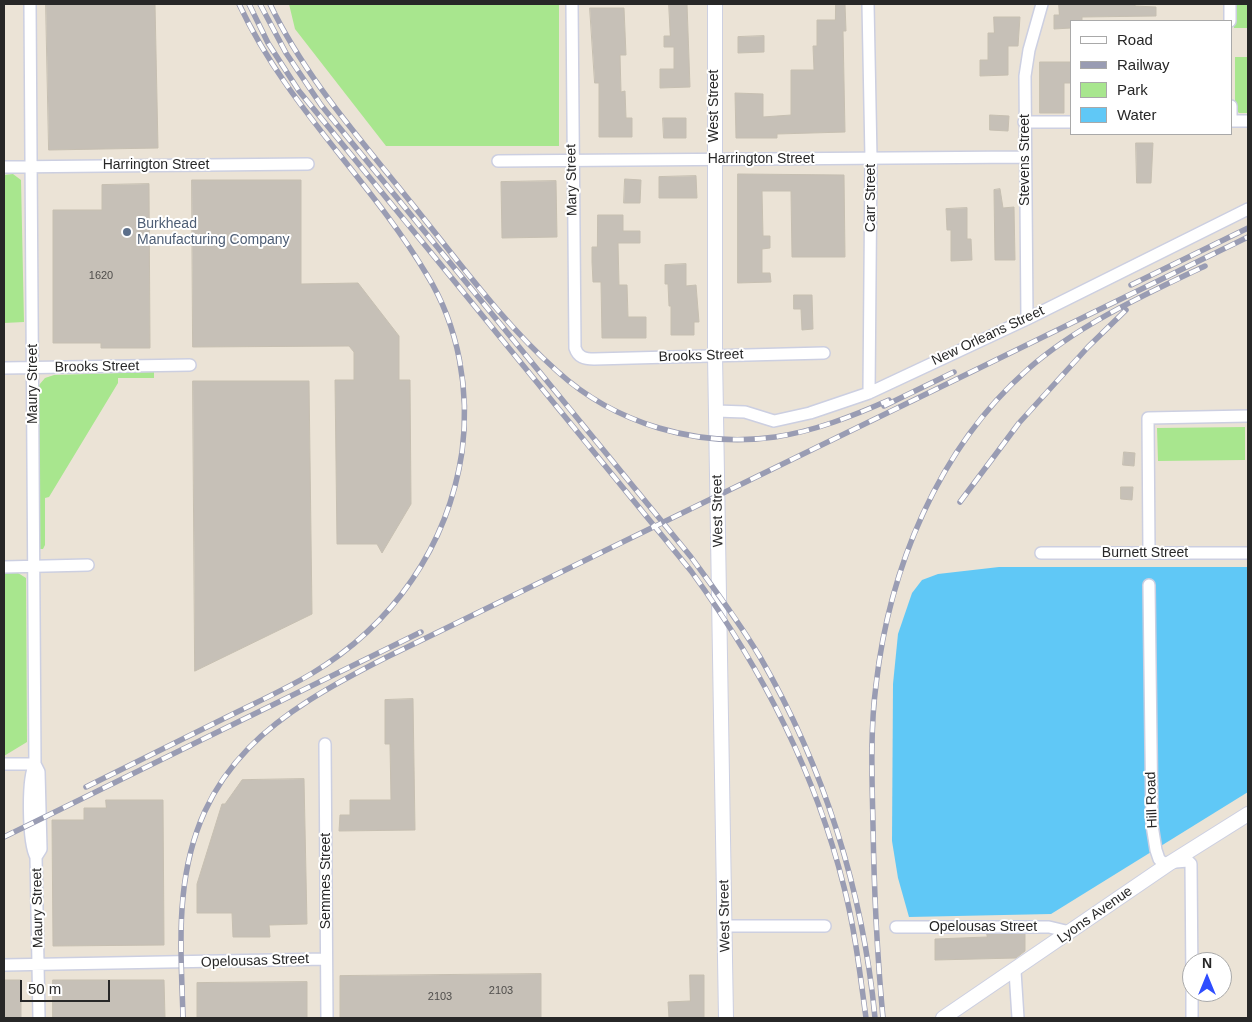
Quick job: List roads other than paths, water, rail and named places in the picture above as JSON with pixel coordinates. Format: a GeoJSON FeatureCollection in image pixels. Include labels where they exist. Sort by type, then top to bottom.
{"type":"FeatureCollection","features":[{"type":"Feature","properties":{"kind":"street","name":"Maury Street"},"geometry":{"type":"LineString","coordinates":[[30,4],[35,566],[35,764],[31,771],[31,849],[36,857],[39,1018]]}},
{"type":"Feature","properties":{"kind":"street","name":"Mary Street"},"geometry":{"type":"LineString","coordinates":[[572,4],[574,348],[579,356]]}},
{"type":"Feature","properties":{"kind":"street","name":"West Street"},"geometry":{"type":"LineString","coordinates":[[715,4],[715,356],[726,1018]]}},
{"type":"Feature","properties":{"kind":"street","name":"Carr Street"},"geometry":{"type":"LineString","coordinates":[[868,4],[871,158],[869,393]]}},
{"type":"Feature","properties":{"kind":"street","name":"Stevens Street"},"geometry":{"type":"LineString","coordinates":[[1026,319],[1025,76],[1029,50],[1042,4]]}},
{"type":"Feature","properties":{"kind":"street"},"geometry":{"type":"LineString","coordinates":[[1230,4],[1230,20]]}},
{"type":"Feature","properties":{"kind":"street"},"geometry":{"type":"LineString","coordinates":[[1232,121],[1248,121]]}},
{"type":"Feature","properties":{"kind":"street"},"geometry":{"type":"LineString","coordinates":[[1024,122],[1070,122]]}},
{"type":"Feature","properties":{"kind":"street","name":"Harrington Street"},"geometry":{"type":"LineString","coordinates":[[498,161],[1024,157]]}},
{"type":"Feature","properties":{"kind":"street","name":"Harrington Street"},"geometry":{"type":"LineString","coordinates":[[4,167],[308,164]]}},
{"type":"Feature","properties":{"kind":"street","name":"New Orleans Street"},"geometry":{"type":"LineString","coordinates":[[716,411],[745,412],[774,421],[810,413],[869,393],[1026,319],[1248,209]]}},
{"type":"Feature","properties":{"kind":"street","name":"Brooks Street"},"geometry":{"type":"LineString","coordinates":[[579,356],[585,359],[594,359],[824,353]]}},
{"type":"Feature","properties":{"kind":"street","name":"Brooks Street"},"geometry":{"type":"LineString","coordinates":[[4,368],[190,365]]}},
{"type":"Feature","properties":{"kind":"street"},"geometry":{"type":"LineString","coordinates":[[1149,553],[1148,418],[1248,416]]}},
{"type":"Feature","properties":{"kind":"street","name":"Burnett Street"},"geometry":{"type":"LineString","coordinates":[[1041,553],[1248,553]]}},
{"type":"Feature","properties":{"kind":"street"},"geometry":{"type":"LineString","coordinates":[[4,567],[88,565]]}},
{"type":"Feature","properties":{"kind":"street","name":"Hill Road"},"geometry":{"type":"LineString","coordinates":[[1149,586],[1152,825],[1159,859],[1163,863],[1170,863]]}},
{"type":"Feature","properties":{"kind":"street","name":"Semmes Street"},"geometry":{"type":"LineString","coordinates":[[325,744],[327,1018]]}},
{"type":"Feature","properties":{"kind":"street"},"geometry":{"type":"LineString","coordinates":[[4,764],[35,764]]}},
{"type":"Feature","properties":{"kind":"street","name":"Lyons Avenue"},"geometry":{"type":"LineString","coordinates":[[943,1018],[1015,971],[1170,863],[1248,814]]}},
{"type":"Feature","properties":{"kind":"street"},"geometry":{"type":"LineString","coordinates":[[1170,863],[1182,860],[1188,861],[1191,864],[1192,952]]}},
{"type":"Feature","properties":{"kind":"street"},"geometry":{"type":"LineString","coordinates":[[725,926],[825,926]]}},
{"type":"Feature","properties":{"kind":"street","name":"Opelousas Street"},"geometry":{"type":"LineString","coordinates":[[896,927],[1049,927],[1070,932]]}},
{"type":"Feature","properties":{"kind":"street","name":"Opelousas Street"},"geometry":{"type":"LineString","coordinates":[[4,965],[326,959]]}},
{"type":"Feature","properties":{"kind":"street"},"geometry":{"type":"LineString","coordinates":[[1015,971],[1018,1018]]}},
{"type":"Feature","properties":{"kind":"street"},"geometry":{"type":"LineString","coordinates":[[1192,1002],[1192,1018]]}},
{"type":"Feature","properties":{"kind":"water"},"geometry":{"type":"Polygon","coordinates":[[[999,567],[1248,567],[1248,792],[1051,914],[909,917],[898,878],[892,841],[893,684],[898,634],[912,593],[922,580],[938,574],[999,567]]]}},
{"type":"Feature","properties":{"kind":"railway"},"geometry":{"type":"LineString","coordinates":[[86,787],[301,680],[340,654],[367,632],[391,607],[412,580],[430,551],[455,487],[462,452],[464,429],[463,383],[454,338],[438,295],[405,240],[281,76],[239,4]]}},
{"type":"Feature","properties":{"kind":"railway"},"geometry":{"type":"LineString","coordinates":[[249,4],[268,43],[299,91],[691,571],[740,645],[763,683],[783,722],[818,802],[844,887],[857,952],[866,1018]]}},
{"type":"Feature","properties":{"kind":"railway"},"geometry":{"type":"LineString","coordinates":[[260,4],[286,53],[321,105],[691,557],[760,657],[783,699],[803,742],[837,831],[861,923],[875,1018]]}},
{"type":"Feature","properties":{"kind":"railway"},"geometry":{"type":"LineString","coordinates":[[270,4],[284,31],[317,84],[465,270],[518,333],[557,371],[580,390],[631,418],[687,435],[717,439],[775,437],[805,431],[862,412],[889,400]]}},
{"type":"Feature","properties":{"kind":"railway"},"geometry":{"type":"LineString","coordinates":[[1131,285],[1248,228]]}},
{"type":"Feature","properties":{"kind":"railway"},"geometry":{"type":"LineString","coordinates":[[183,1018],[181,927],[183,897],[191,851],[205,811],[224,777],[249,748],[278,722],[311,699],[387,657],[1248,237]]}},
{"type":"Feature","properties":{"kind":"railway"},"geometry":{"type":"LineString","coordinates":[[883,1018],[877,946],[874,873],[872,755],[874,702],[883,641],[893,598],[906,555],[923,514],[944,474],[968,436],[995,401],[1027,370],[1068,339],[1112,312],[1205,266]]}},
{"type":"Feature","properties":{"kind":"railway"},"geometry":{"type":"LineString","coordinates":[[960,502],[1019,423],[1088,347],[1126,310]]}},
{"type":"Feature","properties":{"kind":"railway"},"geometry":{"type":"LineString","coordinates":[[884,406],[954,372]]}},
{"type":"Feature","properties":{"kind":"railway"},"geometry":{"type":"LineString","coordinates":[[4,837],[421,632]]}},
{"type":"Feature","properties":{"kind":"place","name":"Burkhead Manufacturing Company"},"geometry":{"type":"Point","coordinates":[127,232]}}]}
